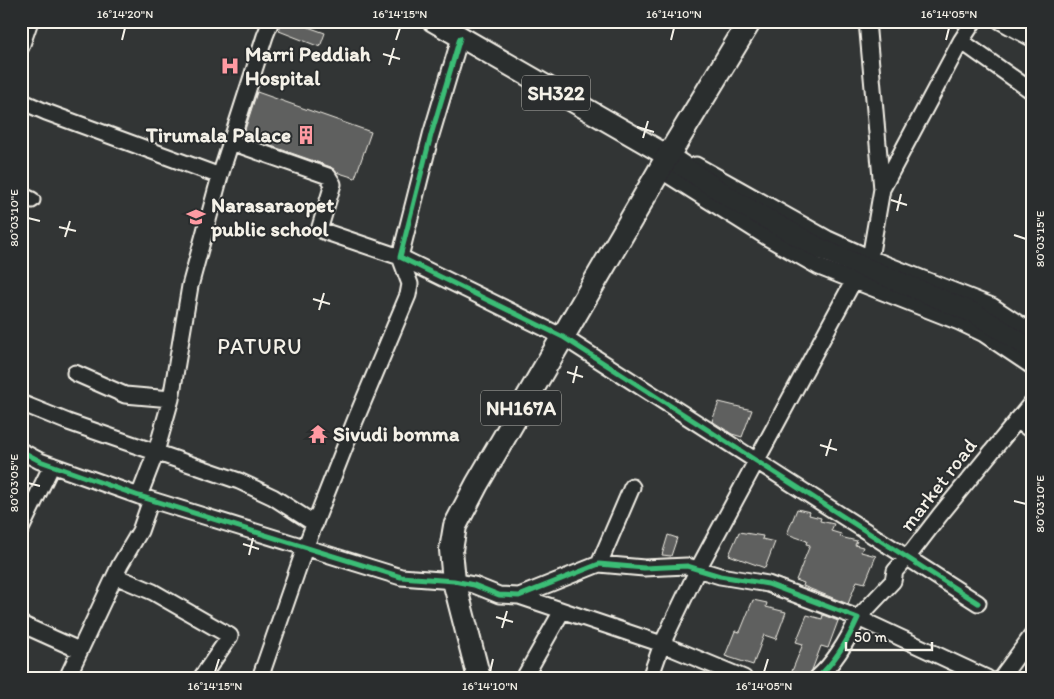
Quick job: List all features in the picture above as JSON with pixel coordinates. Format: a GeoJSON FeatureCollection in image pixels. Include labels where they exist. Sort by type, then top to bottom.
{"type":"FeatureCollection","features":[{"type":"Feature","properties":{"kind":"highway","name":"NH167A"},"geometry":{"type":"LineString","coordinates":[[479,678],[454,581],[450,550],[455,526],[477,484],[666,159],[750,21]]}},
{"type":"Feature","properties":{"kind":"main road","name":"SH322"},"geometry":{"type":"LineString","coordinates":[[447,27],[666,159]]}},
{"type":"Feature","properties":{"kind":"main road"},"geometry":{"type":"LineString","coordinates":[[666,159],[735,201],[821,249],[976,314],[1033,350]]}},
{"type":"Feature","properties":{"kind":"street"},"geometry":{"type":"LineString","coordinates":[[21,47],[30,21]]}},
{"type":"Feature","properties":{"kind":"street"},"geometry":{"type":"LineString","coordinates":[[67,678],[115,576],[140,531],[145,498],[171,399],[190,286],[220,176],[272,21]]}},
{"type":"Feature","properties":{"kind":"street"},"geometry":{"type":"LineString","coordinates":[[867,21],[882,189],[870,258]]}},
{"type":"Feature","properties":{"kind":"street"},"geometry":{"type":"LineString","coordinates":[[882,189],[961,41],[974,21]]}},
{"type":"Feature","properties":{"kind":"street"},"geometry":{"type":"LineString","coordinates":[[1000,21],[1033,39]]}},
{"type":"Feature","properties":{"kind":"street"},"geometry":{"type":"LineString","coordinates":[[260,678],[305,548],[408,295],[410,284],[400,257],[431,135],[447,27]]}},
{"type":"Feature","properties":{"kind":"street"},"geometry":{"type":"LineString","coordinates":[[961,41],[1033,92]]}},
{"type":"Feature","properties":{"kind":"street"},"geometry":{"type":"LineString","coordinates":[[21,101],[220,176]]}},
{"type":"Feature","properties":{"kind":"street"},"geometry":{"type":"LineString","coordinates":[[231,142],[328,176],[332,184],[320,227],[323,231],[400,257],[563,337],[978,603]]}},
{"type":"Feature","properties":{"kind":"street"},"geometry":{"type":"LineString","coordinates":[[666,159],[870,258],[992,306],[1033,333]]}},
{"type":"Feature","properties":{"kind":"street"},"geometry":{"type":"LineString","coordinates":[[666,159],[768,238],[810,262],[959,322],[984,334],[1033,367]]}},
{"type":"Feature","properties":{"kind":"street"},"geometry":{"type":"LineString","coordinates":[[650,678],[662,644],[698,569],[854,280]]}},
{"type":"Feature","properties":{"kind":"street"},"geometry":{"type":"LineString","coordinates":[[75,373],[125,395],[171,399]]}},
{"type":"Feature","properties":{"kind":"street","name":"market road"},"geometry":{"type":"LineString","coordinates":[[817,678],[828,669],[848,640],[858,618],[893,581],[895,571],[1033,401]]}},
{"type":"Feature","properties":{"kind":"street"},"geometry":{"type":"LineString","coordinates":[[21,403],[68,422],[256,489],[273,497],[315,524]]}},
{"type":"Feature","properties":{"kind":"street"},"geometry":{"type":"LineString","coordinates":[[1017,420],[1033,432]]}},
{"type":"Feature","properties":{"kind":"street"},"geometry":{"type":"LineString","coordinates":[[21,451],[52,465],[145,498],[401,576],[454,581],[474,585],[499,596],[519,596],[662,644],[744,678]]}},
{"type":"Feature","properties":{"kind":"street"},"geometry":{"type":"LineString","coordinates":[[21,529],[52,465]]}},
{"type":"Feature","properties":{"kind":"street"},"geometry":{"type":"LineString","coordinates":[[598,564],[632,487]]}},
{"type":"Feature","properties":{"kind":"street"},"geometry":{"type":"LineString","coordinates":[[519,596],[598,564],[644,568],[687,566],[720,576],[768,584],[858,618],[987,678]]}},
{"type":"Feature","properties":{"kind":"street"},"geometry":{"type":"LineString","coordinates":[[115,576],[153,592],[230,636],[201,678]]}},
{"type":"Feature","properties":{"kind":"street"},"geometry":{"type":"LineString","coordinates":[[524,678],[562,611]]}},
{"type":"Feature","properties":{"kind":"street"},"geometry":{"type":"LineString","coordinates":[[21,624],[79,650]]}},
{"type":"Feature","properties":{"kind":"street"},"geometry":{"type":"LineString","coordinates":[[1001,678],[1028,648],[1033,634]]}},
{"type":"Feature","properties":{"kind":"building"},"geometry":{"type":"Polygon","coordinates":[[[282,21],[306,21],[305,26],[325,33],[320,47],[279,31],[282,21]]]}},
{"type":"Feature","properties":{"kind":"building","name":"Tirumala Palace"},"geometry":{"type":"Polygon","coordinates":[[[257,92],[371,132],[355,178],[336,172],[331,167],[243,136],[257,92]]]}},
{"type":"Feature","properties":{"kind":"building"},"geometry":{"type":"Polygon","coordinates":[[[719,402],[752,410],[742,437],[732,434],[712,421],[719,402]]]}},
{"type":"Feature","properties":{"kind":"building"},"geometry":{"type":"Polygon","coordinates":[[[797,509],[810,512],[809,515],[821,518],[820,521],[834,524],[831,531],[841,534],[840,537],[857,541],[855,545],[863,547],[861,552],[876,556],[865,583],[857,581],[848,604],[803,586],[804,583],[796,580],[810,545],[806,544],[807,541],[787,534],[797,509]]]}},
{"type":"Feature","properties":{"kind":"building"},"geometry":{"type":"Polygon","coordinates":[[[739,532],[763,536],[762,539],[775,542],[765,568],[729,555],[739,532]]]}},
{"type":"Feature","properties":{"kind":"building"},"geometry":{"type":"Polygon","coordinates":[[[668,535],[677,538],[671,556],[662,555],[668,535]]]}},
{"type":"Feature","properties":{"kind":"building"},"geometry":{"type":"Polygon","coordinates":[[[753,600],[767,603],[766,607],[786,612],[776,639],[764,635],[753,665],[725,656],[735,631],[740,632],[753,600]]]}},
{"type":"Feature","properties":{"kind":"building"},"geometry":{"type":"Polygon","coordinates":[[[807,615],[822,619],[823,615],[838,621],[828,648],[821,646],[808,676],[792,671],[803,644],[796,642],[807,615]]]}},
{"type":"Feature","properties":{"kind":"cycle path"},"geometry":{"type":"LineString","coordinates":[[460,38],[431,135],[400,257],[563,337],[978,603]]}},
{"type":"Feature","properties":{"kind":"cycle path"},"geometry":{"type":"LineString","coordinates":[[21,451],[40,461],[139,496],[401,577],[454,581],[474,585],[499,595],[519,596],[599,564],[644,568],[687,566],[720,576],[768,584],[858,618],[841,650],[817,678]]}},
{"type":"Feature","properties":{"kind":"place","name":"Marri Peddiah Hospital"},"geometry":{"type":"Point","coordinates":[230,66]}},
{"type":"Feature","properties":{"kind":"place","name":"Tirumala Palace"},"geometry":{"type":"Point","coordinates":[306,135]}},
{"type":"Feature","properties":{"kind":"place","name":"Narasaraopet public school"},"geometry":{"type":"Point","coordinates":[196,217]}},
{"type":"Feature","properties":{"kind":"place","name":"Sivudi bomma"},"geometry":{"type":"Point","coordinates":[318,434]}},
{"type":"Feature","properties":{"kind":"district","name":"PATURU"},"geometry":{"type":"Point","coordinates":[260,346]}}]}
